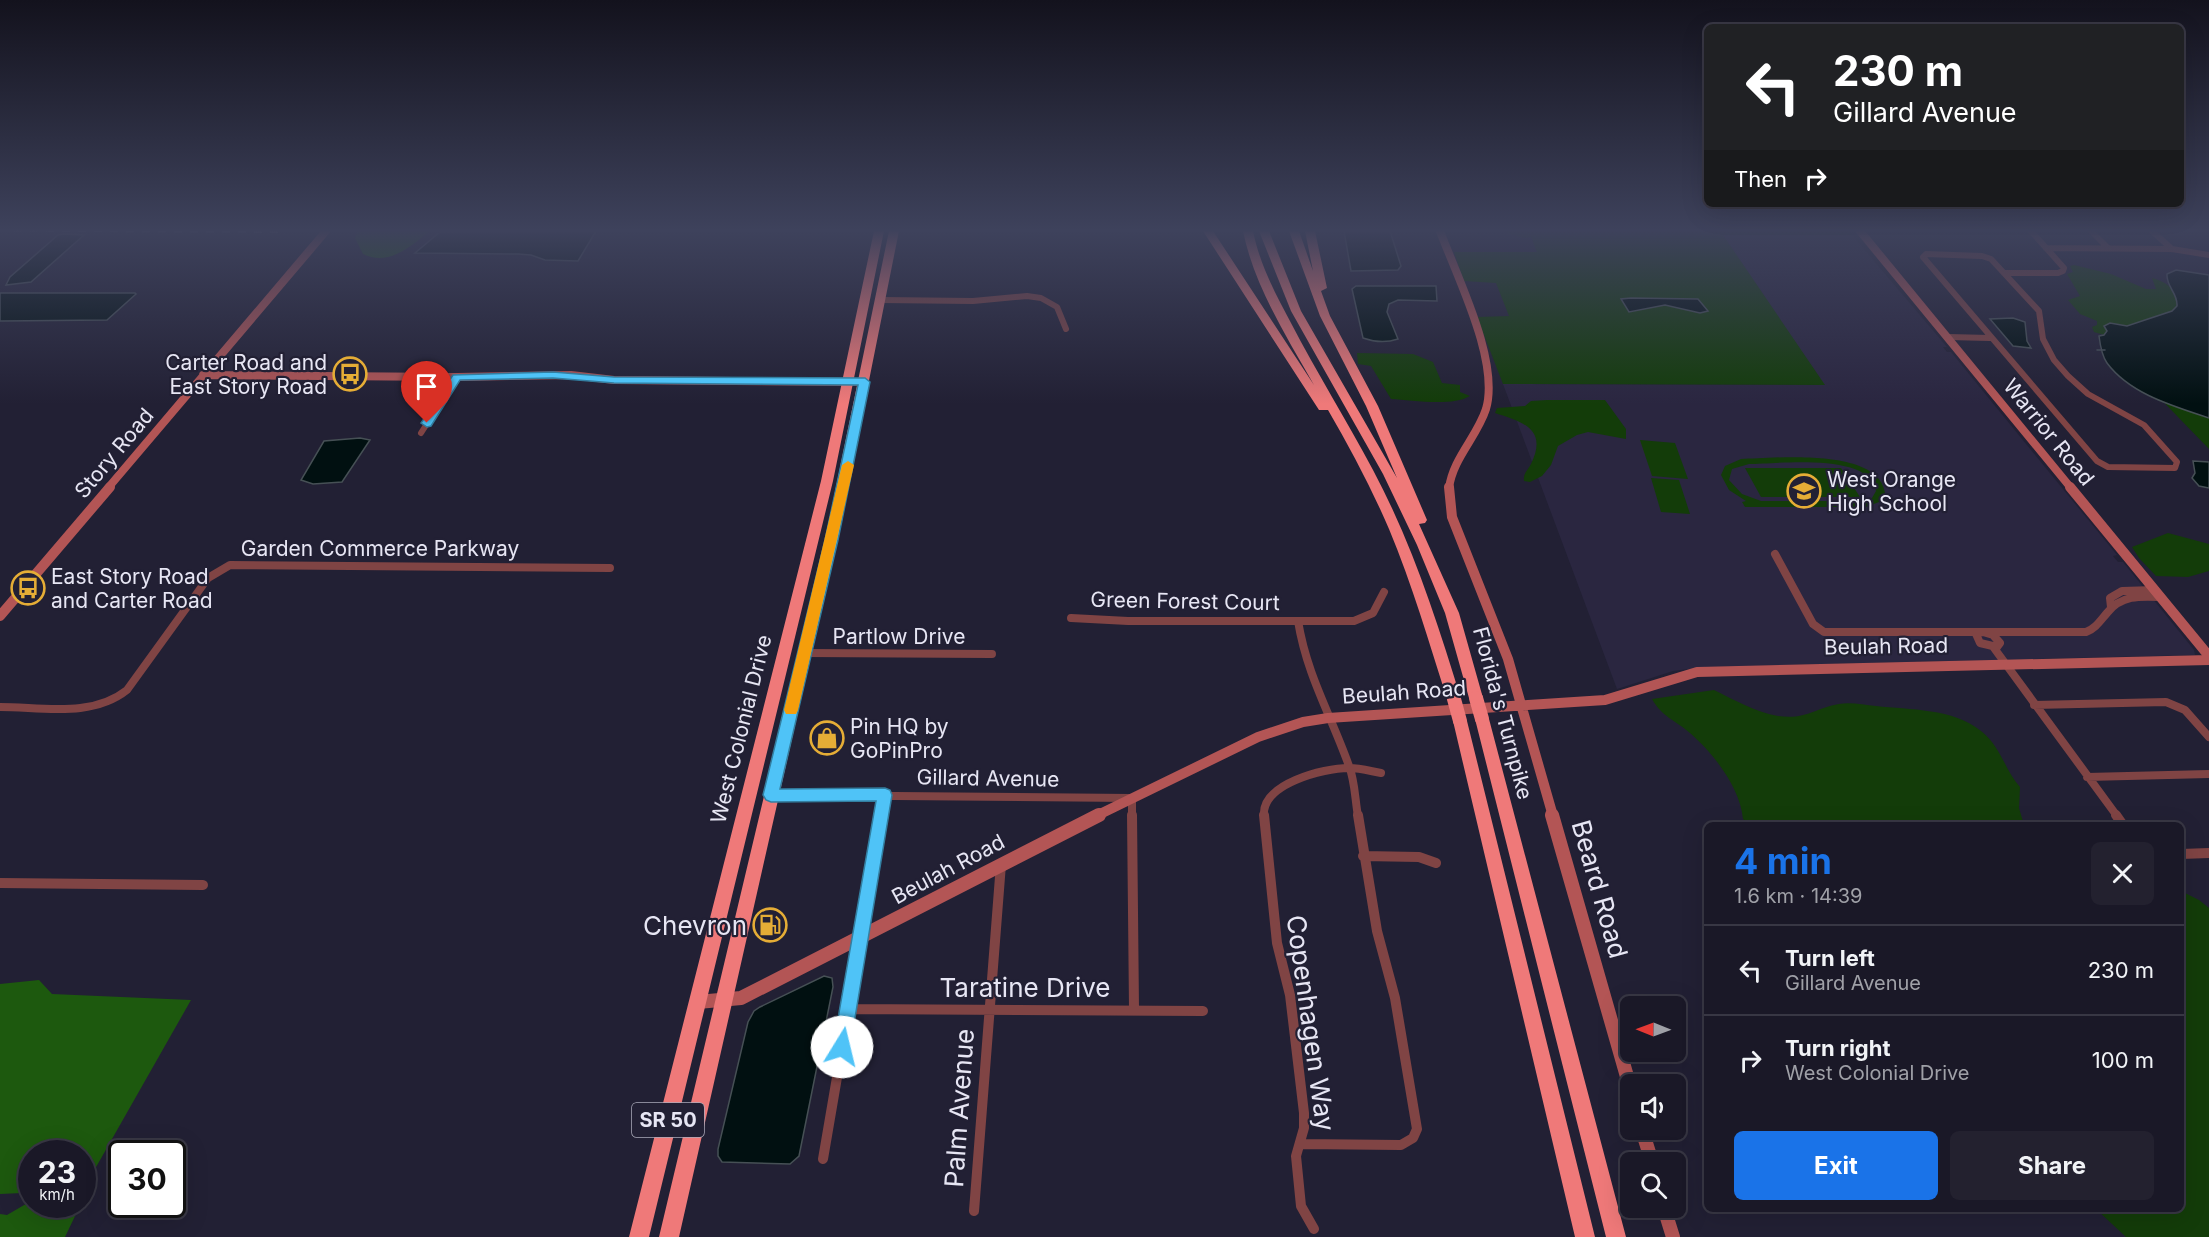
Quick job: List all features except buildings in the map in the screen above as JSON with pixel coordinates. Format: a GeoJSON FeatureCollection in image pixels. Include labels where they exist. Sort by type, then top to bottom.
{"type":"FeatureCollection","features":[{"type":"Feature","properties":{"kind":"highway","name":"West Colonial Drive"},"geometry":{"type":"LineString","coordinates":[[639,1237],[806,568],[868,289]]}},
{"type":"Feature","properties":{"kind":"highway","name":"West Colonial Drive"},"geometry":{"type":"LineString","coordinates":[[669,1237],[831,540],[883,289]]}},
{"type":"Feature","properties":{"kind":"highway"},"geometry":{"type":"LineString","coordinates":[[1245,289],[1328,416],[1359,472],[1431,624]]}},
{"type":"Feature","properties":{"kind":"highway"},"geometry":{"type":"LineString","coordinates":[[1267,289],[1270,294]]}},
{"type":"Feature","properties":{"kind":"highway","name":"Florida's Turnpike"},"geometry":{"type":"LineString","coordinates":[[1268,289],[1368,472],[1401,542],[1431,624],[1460,722],[1585,1237]]}},
{"type":"Feature","properties":{"kind":"highway","name":"Florida's Turnpike"},"geometry":{"type":"LineString","coordinates":[[1286,289],[1389,474],[1452,613],[1482,719],[1616,1237]]}},
{"type":"Feature","properties":{"kind":"highway"},"geometry":{"type":"LineString","coordinates":[[1315,289],[1325,316],[1395,456],[1446,580],[1452,613]]}},
{"type":"Feature","properties":{"kind":"highway"},"geometry":{"type":"LineString","coordinates":[[1323,289],[1329,316],[1347,360]]}},
{"type":"Feature","properties":{"kind":"highway"},"geometry":{"type":"LineString","coordinates":[[867,295],[881,300]]}},
{"type":"Feature","properties":{"kind":"highway"},"geometry":{"type":"LineString","coordinates":[[867,295],[874,306],[877,318]]}},
{"type":"Feature","properties":{"kind":"highway"},"geometry":{"type":"LineString","coordinates":[[822,500],[822,532],[831,540]]}},
{"type":"Feature","properties":{"kind":"highway"},"geometry":{"type":"LineString","coordinates":[[806,568],[815,574],[817,602]]}},
{"type":"Feature","properties":{"kind":"highway"},"geometry":{"type":"LineString","coordinates":[[766,730],[761,762],[761,783],[771,795]]}},
{"type":"Feature","properties":{"kind":"street","name":"Story Road"},"geometry":{"type":"LineString","coordinates":[[0,616],[277,289]]}},
{"type":"Feature","properties":{"kind":"street","name":"Beard Road"},"geometry":{"type":"LineString","coordinates":[[1461,289],[1475,328],[1488,378],[1486,408],[1452,473],[1448,498],[1452,517],[1508,659],[1626,1074]]}},
{"type":"Feature","properties":{"kind":"street","name":"Warrior Road"},"geometry":{"type":"LineString","coordinates":[[1907,289],[2209,658]]}},
{"type":"Feature","properties":{"kind":"street"},"geometry":{"type":"LineString","coordinates":[[1949,289],[2097,461],[2108,467],[2175,468],[2177,462],[2144,425],[2088,394],[2054,360],[2043,339],[2039,311],[2018,289]]}},
{"type":"Feature","properties":{"kind":"street"},"geometry":{"type":"LineString","coordinates":[[881,300],[973,301],[1027,296],[1041,297],[1057,307],[1066,329]]}},
{"type":"Feature","properties":{"kind":"street"},"geometry":{"type":"LineString","coordinates":[[1947,337],[1990,338]]}},
{"type":"Feature","properties":{"kind":"street"},"geometry":{"type":"LineString","coordinates":[[203,375],[457,377],[538,375],[614,380],[865,382]]}},
{"type":"Feature","properties":{"kind":"street"},"geometry":{"type":"LineString","coordinates":[[421,433],[457,377]]}},
{"type":"Feature","properties":{"kind":"street"},"geometry":{"type":"LineString","coordinates":[[1774,554],[1813,624],[1820,631],[2086,632],[2095,629],[2111,607],[2128,598],[2157,593]]}},
{"type":"Feature","properties":{"kind":"street","name":"Garden Commerce Parkway"},"geometry":{"type":"LineString","coordinates":[[0,707],[89,708],[103,706],[115,700],[127,690],[208,578],[230,565],[610,568]]}},
{"type":"Feature","properties":{"kind":"street","name":"Green Forest Court"},"geometry":{"type":"LineString","coordinates":[[1071,618],[1128,621],[1362,619],[1373,613],[1384,592]]}},
{"type":"Feature","properties":{"kind":"street","name":"Copenhagen Way"},"geometry":{"type":"LineString","coordinates":[[1298,621],[1303,652],[1350,768],[1377,931],[1395,998],[1417,1125],[1416,1135],[1410,1142],[1401,1145],[1300,1144],[1304,1128],[1304,1113],[1290,995],[1277,943],[1263,806],[1265,800],[1274,792],[1302,779],[1334,769],[1350,768]]}},
{"type":"Feature","properties":{"kind":"street"},"geometry":{"type":"LineString","coordinates":[[1982,632],[1992,634],[1999,640],[2000,645],[1994,648],[2120,822]]}},
{"type":"Feature","properties":{"kind":"street","name":"Partlow Drive"},"geometry":{"type":"LineString","coordinates":[[805,653],[992,654]]}},
{"type":"Feature","properties":{"kind":"street","name":"Beulah Road"},"geometry":{"type":"LineString","coordinates":[[698,1002],[741,998],[1001,864],[1258,736],[1303,722],[1328,718],[1605,700],[1697,672],[2209,658]]}},
{"type":"Feature","properties":{"kind":"street"},"geometry":{"type":"LineString","coordinates":[[2034,705],[2166,702],[2178,704],[2189,711],[2209,737]]}},
{"type":"Feature","properties":{"kind":"street"},"geometry":{"type":"LineString","coordinates":[[1350,768],[1381,773]]}},
{"type":"Feature","properties":{"kind":"street"},"geometry":{"type":"LineString","coordinates":[[2087,777],[2209,774]]}},
{"type":"Feature","properties":{"kind":"street","name":"Gillard Avenue"},"geometry":{"type":"LineString","coordinates":[[771,795],[1132,798]]}},
{"type":"Feature","properties":{"kind":"street"},"geometry":{"type":"LineString","coordinates":[[823,1159],[885,795]]}},
{"type":"Feature","properties":{"kind":"street"},"geometry":{"type":"LineString","coordinates":[[1132,798],[1134,1010]]}},
{"type":"Feature","properties":{"kind":"street"},"geometry":{"type":"LineString","coordinates":[[2184,854],[2209,853]]}},
{"type":"Feature","properties":{"kind":"street"},"geometry":{"type":"LineString","coordinates":[[1364,856],[1419,857],[1436,863]]}},
{"type":"Feature","properties":{"kind":"street","name":"Palm Avenue"},"geometry":{"type":"LineString","coordinates":[[974,1211],[1001,864]]}},
{"type":"Feature","properties":{"kind":"street"},"geometry":{"type":"LineString","coordinates":[[0,883],[203,885]]}},
{"type":"Feature","properties":{"kind":"street","name":"Taratine Drive"},"geometry":{"type":"LineString","coordinates":[[848,1009],[1203,1011]]}},
{"type":"Feature","properties":{"kind":"street"},"geometry":{"type":"LineString","coordinates":[[1300,1144],[1296,1156],[1301,1206],[1314,1229]]}},
{"type":"Feature","properties":{"kind":"street"},"geometry":{"type":"LineString","coordinates":[[1667,1218],[1673,1237]]}},
{"type":"Feature","properties":{"kind":"shaded area"},"geometry":{"type":"Polygon","coordinates":[[[1352,289],[1436,289],[1437,301],[1398,300],[1389,304],[1387,312],[1398,339],[1371,340],[1363,338],[1352,289]]]}},
{"type":"Feature","properties":{"kind":"shaded area","name":"West Orange High School"},"geometry":{"type":"Polygon","coordinates":[[[1759,289],[1898,289],[1947,347],[1943,347],[1947,352],[1951,352],[2117,555],[2113,556],[2118,562],[2123,562],[2194,650],[2195,655],[1705,667],[1673,671],[1617,689],[1503,384],[1824,385],[1759,289]]]}},
{"type":"Feature","properties":{"kind":"shaded area"},"geometry":{"type":"Polygon","coordinates":[[[2171,289],[2209,289],[2209,418],[2153,398],[2128,383],[2107,363],[2101,346],[2099,336],[2104,335],[2107,331],[2104,326],[2110,323],[2127,326],[2172,311],[2177,306],[2176,297],[2171,289]]]}},
{"type":"Feature","properties":{"kind":"shaded area"},"geometry":{"type":"Polygon","coordinates":[[[0,293],[136,294],[107,320],[0,321],[0,293]]]}},
{"type":"Feature","properties":{"kind":"shaded area"},"geometry":{"type":"Polygon","coordinates":[[[1621,299],[1698,299],[1708,311],[1700,313],[1665,305],[1629,312],[1621,299]]]}},
{"type":"Feature","properties":{"kind":"shaded area"},"geometry":{"type":"Polygon","coordinates":[[[2013,318],[2025,322],[2027,341],[2031,348],[2013,346],[1990,319],[2013,318]]]}},
{"type":"Feature","properties":{"kind":"shaded area"},"geometry":{"type":"Polygon","coordinates":[[[360,438],[370,440],[342,482],[313,484],[301,480],[324,441],[360,438]]]}},
{"type":"Feature","properties":{"kind":"shaded area"},"geometry":{"type":"Polygon","coordinates":[[[2193,461],[2209,462],[2209,488],[2199,486],[2192,478],[2195,473],[2193,461]]]}},
{"type":"Feature","properties":{"kind":"shaded area"},"geometry":{"type":"Polygon","coordinates":[[[824,976],[832,978],[833,987],[799,1156],[790,1164],[722,1162],[718,1156],[718,1149],[748,1022],[754,1011],[824,976]]]}},
{"type":"Feature","properties":{"kind":"green space"},"geometry":{"type":"Polygon","coordinates":[[[1498,289],[1760,289],[1825,385],[1503,384],[1477,317],[1509,316],[1498,289]]]}},
{"type":"Feature","properties":{"kind":"green space"},"geometry":{"type":"Polygon","coordinates":[[[2076,289],[2171,289],[2177,300],[2177,306],[2172,311],[2127,326],[2110,323],[2104,335],[2094,332],[2092,327],[2097,325],[2097,321],[2080,314],[2068,300],[2080,296],[2076,289]]]}},
{"type":"Feature","properties":{"kind":"green space"},"geometry":{"type":"Polygon","coordinates":[[[1357,353],[1413,354],[1433,362],[1442,383],[1460,385],[1460,392],[1470,396],[1442,402],[1391,399],[1371,366],[1358,364],[1357,353]]]}},
{"type":"Feature","properties":{"kind":"green space"},"geometry":{"type":"Polygon","coordinates":[[[2149,387],[2209,387],[2209,449],[2149,387]]]}},
{"type":"Feature","properties":{"kind":"green space"},"geometry":{"type":"Polygon","coordinates":[[[1605,400],[1626,429],[1626,439],[1588,432],[1577,435],[1558,446],[1551,465],[1542,476],[1530,482],[1524,481],[1535,452],[1534,435],[1523,424],[1495,413],[1497,408],[1525,406],[1531,401],[1605,400]]]}},
{"type":"Feature","properties":{"kind":"green space"},"geometry":{"type":"Polygon","coordinates":[[[1640,440],[1675,443],[1688,479],[1652,476],[1640,440]]]}},
{"type":"Feature","properties":{"kind":"green space"},"geometry":{"type":"Polygon","coordinates":[[[1823,458],[1865,468],[1878,478],[1885,493],[1879,502],[1866,507],[1745,507],[1742,502],[1746,501],[1729,490],[1721,475],[1725,466],[1741,459],[1823,458]],[[1800,462],[1749,464],[1732,469],[1729,480],[1742,494],[1761,501],[1862,501],[1872,498],[1876,491],[1870,479],[1858,470],[1841,465],[1800,462]]]}},
{"type":"Feature","properties":{"kind":"green space"},"geometry":{"type":"Polygon","coordinates":[[[1745,468],[1841,468],[1860,497],[1761,497],[1745,468]]]}},
{"type":"Feature","properties":{"kind":"green space"},"geometry":{"type":"Polygon","coordinates":[[[1651,478],[1679,480],[1690,514],[1661,512],[1651,478]]]}},
{"type":"Feature","properties":{"kind":"green space"},"geometry":{"type":"Polygon","coordinates":[[[2168,533],[2209,544],[2209,571],[2188,577],[2156,576],[2132,547],[2168,533]]]}},
{"type":"Feature","properties":{"kind":"green space"},"geometry":{"type":"Polygon","coordinates":[[[1714,690],[1753,709],[1778,716],[1796,716],[1848,703],[1931,711],[1958,718],[1970,723],[1994,744],[2020,787],[2019,808],[2023,822],[1746,822],[1743,819],[1737,795],[1731,783],[1708,750],[1660,710],[1652,699],[1714,690]]]}},
{"type":"Feature","properties":{"kind":"green space"},"geometry":{"type":"Polygon","coordinates":[[[2184,892],[2209,908],[2209,1237],[2126,1237],[2099,1212],[2184,1212],[2184,892]]]}},
{"type":"Feature","properties":{"kind":"green space"},"geometry":{"type":"Polygon","coordinates":[[[39,980],[52,994],[191,1000],[111,1140],[108,1140],[108,1146],[96,1167],[96,1140],[18,1140],[18,1193],[0,1194],[0,984],[39,980]]]}},
{"type":"Feature","properties":{"kind":"green space"},"geometry":{"type":"Polygon","coordinates":[[[18,1209],[18,1218],[74,1218],[65,1237],[0,1237],[0,1214],[7,1215],[18,1209]]]}},
{"type":"Feature","properties":{"kind":"waterway"},"geometry":{"type":"LineString","coordinates":[[2097,350],[2105,350]]}},
{"type":"Feature","properties":{"kind":"slow traffic"},"geometry":{"type":"LineString","coordinates":[[791,710],[848,465]]}},
{"type":"Feature","properties":{"kind":"place","name":"Carter Road and East Story Road"},"geometry":{"type":"Point","coordinates":[350,374]}},
{"type":"Feature","properties":{"kind":"place","name":"West Orange High School"},"geometry":{"type":"Point","coordinates":[1804,491]}},
{"type":"Feature","properties":{"kind":"place","name":"East Story Road and Carter Road"},"geometry":{"type":"Point","coordinates":[28,588]}},
{"type":"Feature","properties":{"kind":"place","name":"Pin HQ by GoPinPro"},"geometry":{"type":"Point","coordinates":[827,738]}},
{"type":"Feature","properties":{"kind":"place","name":"Chevron"},"geometry":{"type":"Point","coordinates":[770,925]}},
{"type":"Feature","properties":{"kind":"route"},"geometry":{"type":"LineString","coordinates":[[427,423],[457,377],[572,375],[614,380],[865,382],[831,540],[771,795],[885,795],[842,1047]]}}]}
